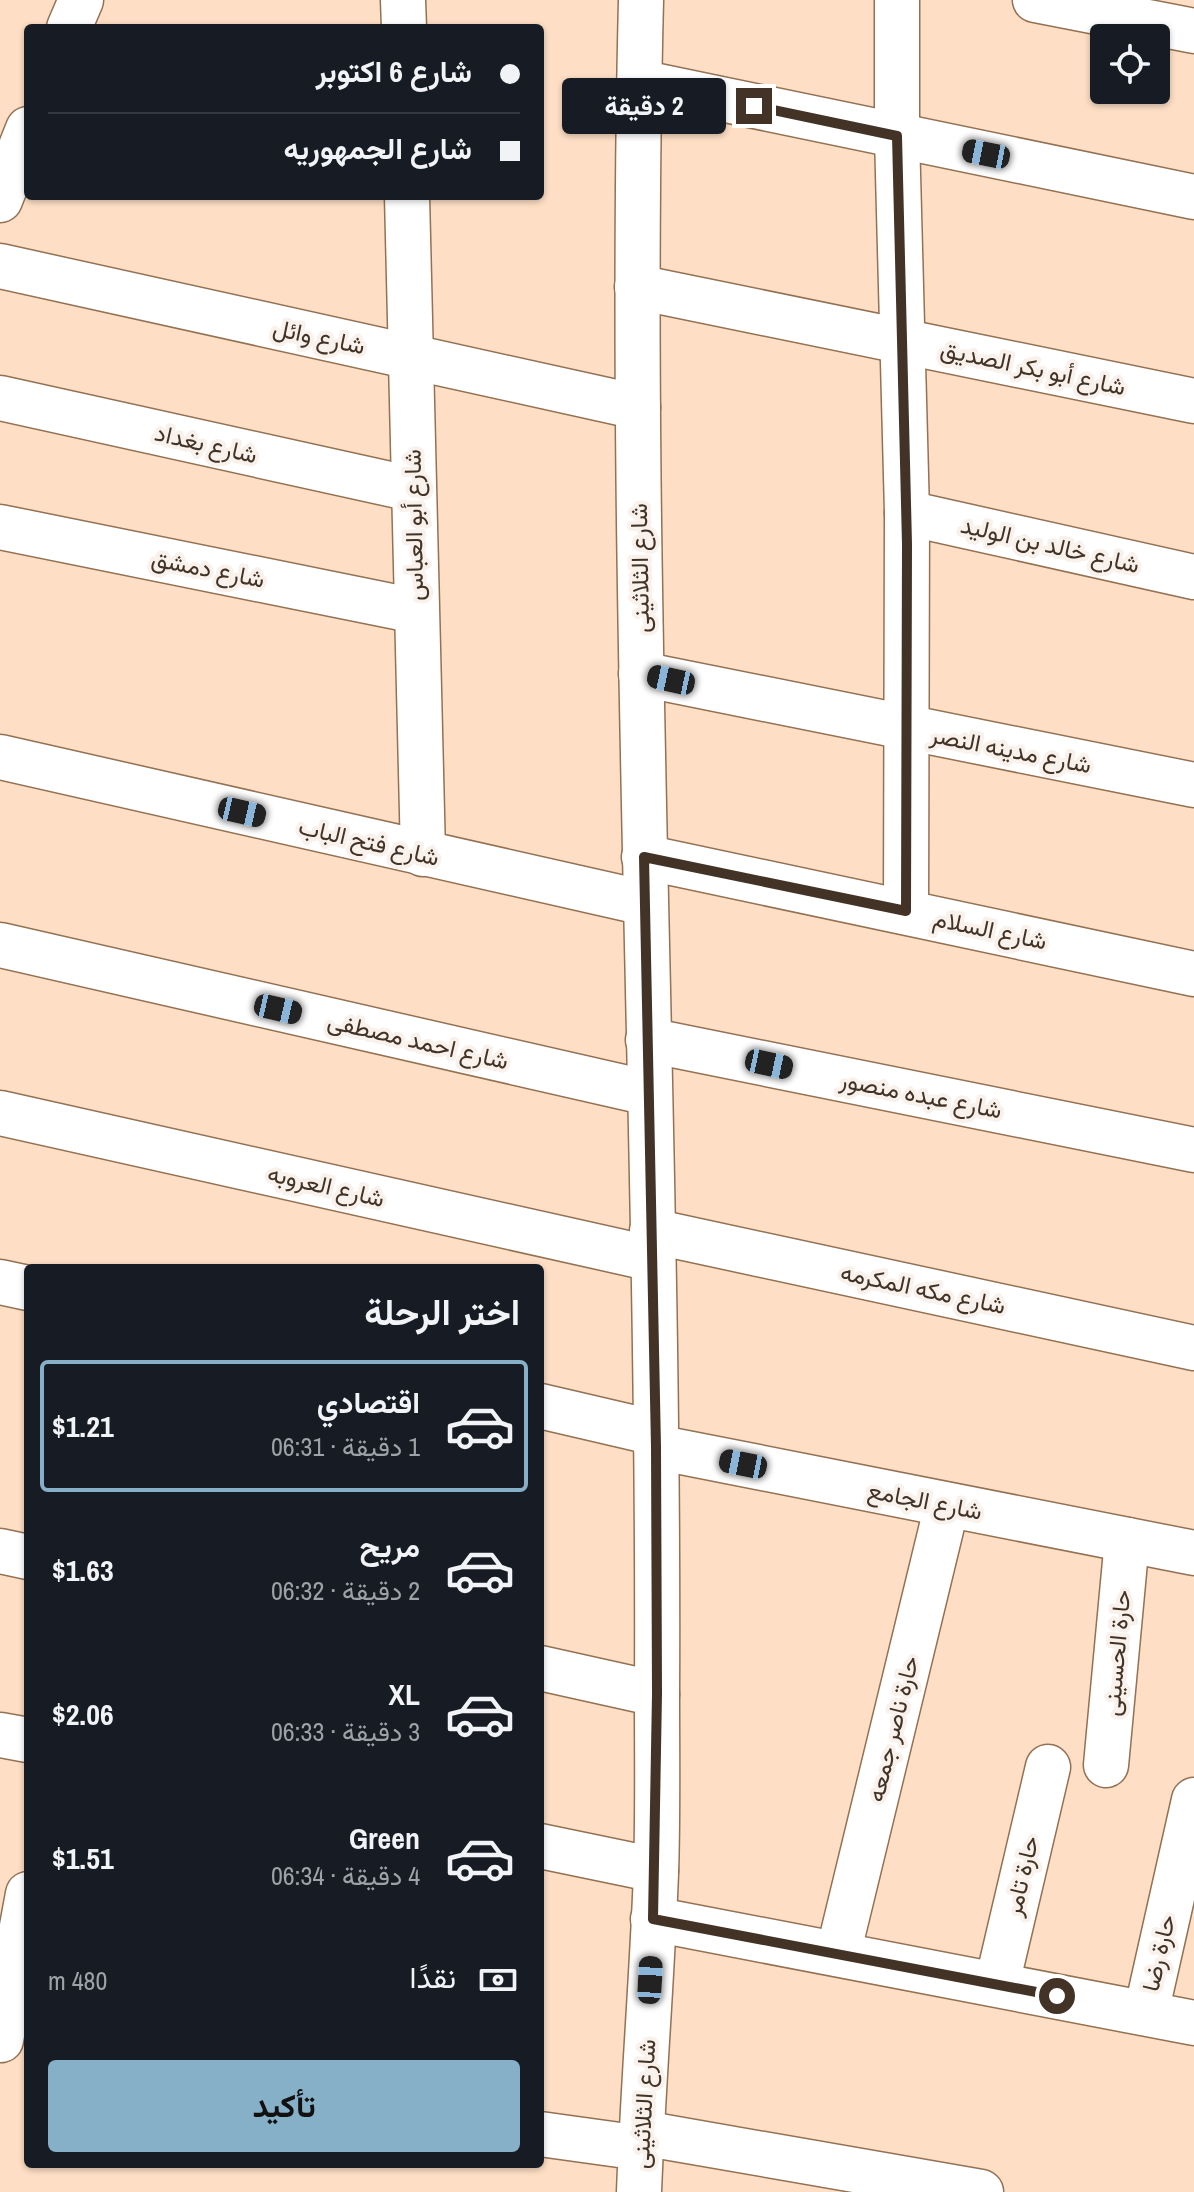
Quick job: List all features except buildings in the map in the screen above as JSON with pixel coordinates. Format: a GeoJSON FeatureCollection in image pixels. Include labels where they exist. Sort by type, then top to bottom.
{"type":"FeatureCollection","features":[{"type":"Feature","properties":{"kind":"street"},"geometry":{"type":"LineString","coordinates":[[71,24],[81,0]]}},
{"type":"Feature","properties":{"kind":"street"},"geometry":{"type":"LineString","coordinates":[[403,0],[404,24]]}},
{"type":"Feature","properties":{"kind":"street","name":"شارع الثلاثينى"},"geometry":{"type":"LineString","coordinates":[[639,2192],[656,1870],[657,1694],[656,1440],[638,407],[641,0]]}},
{"type":"Feature","properties":{"kind":"street"},"geometry":{"type":"LineString","coordinates":[[897,0],[897,136],[907,513],[909,730],[906,911]]}},
{"type":"Feature","properties":{"kind":"street"},"geometry":{"type":"LineString","coordinates":[[1035,0],[1172,19]]}},
{"type":"Feature","properties":{"kind":"street"},"geometry":{"type":"LineString","coordinates":[[639,82],[1194,197]]}},
{"type":"Feature","properties":{"kind":"street"},"geometry":{"type":"LineString","coordinates":[[0,200],[24,139]]}},
{"type":"Feature","properties":{"kind":"street","name":"شارع أبو العباس"},"geometry":{"type":"LineString","coordinates":[[407,200],[423,854]]}},
{"type":"Feature","properties":{"kind":"street","name":"شارع وائل"},"geometry":{"type":"LineString","coordinates":[[0,266],[638,407]]}},
{"type":"Feature","properties":{"kind":"street","name":"شارع أبو بكر الصديق"},"geometry":{"type":"LineString","coordinates":[[637,287],[1194,401]]}},
{"type":"Feature","properties":{"kind":"street","name":"شارع بغداد"},"geometry":{"type":"LineString","coordinates":[[0,398],[412,489]]}},
{"type":"Feature","properties":{"kind":"street","name":"شارع خالد بن الوليد"},"geometry":{"type":"LineString","coordinates":[[907,513],[1194,577]]}},
{"type":"Feature","properties":{"kind":"street","name":"شارع دمشق"},"geometry":{"type":"LineString","coordinates":[[0,527],[416,611]]}},
{"type":"Feature","properties":{"kind":"street","name":"شارع مدينه النصر"},"geometry":{"type":"LineString","coordinates":[[641,674],[1194,785]]}},
{"type":"Feature","properties":{"kind":"street","name":"شارع فتح الباب"},"geometry":{"type":"LineString","coordinates":[[0,757],[645,903]]}},
{"type":"Feature","properties":{"kind":"street","name":"شارع السلام"},"geometry":{"type":"LineString","coordinates":[[644,857],[1194,974]]}},
{"type":"Feature","properties":{"kind":"street","name":"شارع احمد مصطفى"},"geometry":{"type":"LineString","coordinates":[[0,945],[649,1093]]}},
{"type":"Feature","properties":{"kind":"street","name":"شارع عبده منصور"},"geometry":{"type":"LineString","coordinates":[[648,1040],[1194,1150]]}},
{"type":"Feature","properties":{"kind":"street","name":"شارع العروبه"},"geometry":{"type":"LineString","coordinates":[[0,1113],[652,1245]]}},
{"type":"Feature","properties":{"kind":"street","name":"شارع مكه المكرمه"},"geometry":{"type":"LineString","coordinates":[[652,1245],[1194,1348]]}},
{"type":"Feature","properties":{"kind":"street"},"geometry":{"type":"LineString","coordinates":[[0,1282],[24,1287]]}},
{"type":"Feature","properties":{"kind":"street","name":"شارع الجامع"},"geometry":{"type":"LineString","coordinates":[[544,1407],[656,1440],[947,1505],[1194,1553]]}},
{"type":"Feature","properties":{"kind":"street","name":"حارة ناصر جمعه"},"geometry":{"type":"LineString","coordinates":[[838,1954],[947,1505]]}},
{"type":"Feature","properties":{"kind":"street","name":"حارة الحسينى"},"geometry":{"type":"LineString","coordinates":[[1106,1765],[1127,1540]]}},
{"type":"Feature","properties":{"kind":"street"},"geometry":{"type":"LineString","coordinates":[[0,1551],[24,1556]]}},
{"type":"Feature","properties":{"kind":"street"},"geometry":{"type":"LineString","coordinates":[[544,1669],[657,1694]]}},
{"type":"Feature","properties":{"kind":"street"},"geometry":{"type":"LineString","coordinates":[[0,1735],[24,1739]]}},
{"type":"Feature","properties":{"kind":"street","name":"حارة تامر"},"geometry":{"type":"LineString","coordinates":[[997,1984],[1048,1767]]}},
{"type":"Feature","properties":{"kind":"street","name":"حارة رضا"},"geometry":{"type":"LineString","coordinates":[[1146,2013],[1194,1800]]}},
{"type":"Feature","properties":{"kind":"street"},"geometry":{"type":"LineString","coordinates":[[544,1847],[656,1870]]}},
{"type":"Feature","properties":{"kind":"street"},"geometry":{"type":"LineString","coordinates":[[24,1915],[0,2040],[24,2044]]}},
{"type":"Feature","properties":{"kind":"street"},"geometry":{"type":"LineString","coordinates":[[653,1919],[1194,2023]]}},
{"type":"Feature","properties":{"kind":"street"},"geometry":{"type":"LineString","coordinates":[[544,2134],[641,2141],[981,2192]]}},
{"type":"Feature","properties":{"kind":"route"},"geometry":{"type":"LineString","coordinates":[[754,106],[897,136],[907,544],[909,730],[906,911],[644,857],[656,1447],[656,1870],[653,1919],[1057,1996]]}}]}
